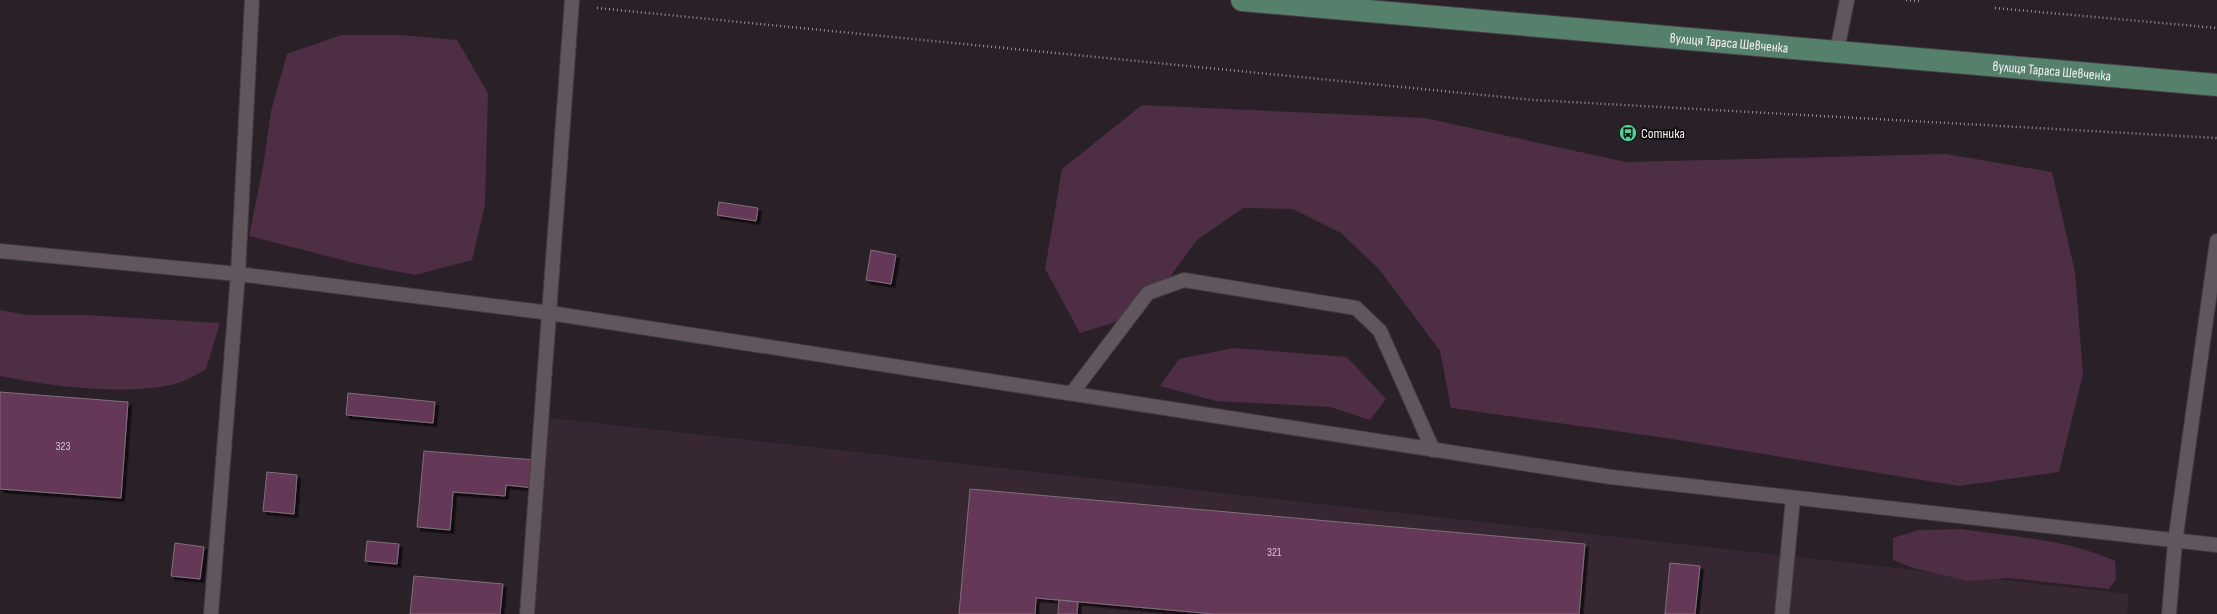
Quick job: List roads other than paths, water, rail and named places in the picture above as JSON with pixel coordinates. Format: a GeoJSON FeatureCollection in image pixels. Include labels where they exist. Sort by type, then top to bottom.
{"type":"FeatureCollection","features":[{"type":"Feature","properties":{"kind":"main road","name":"вулиця Тараса Шевченка"},"geometry":{"type":"LineString","coordinates":[[1242,0],[1836,51],[2217,86]]}},
{"type":"Feature","properties":{"kind":"lane"},"geometry":{"type":"LineString","coordinates":[[211,614],[238,274],[252,0]]}},
{"type":"Feature","properties":{"kind":"lane"},"geometry":{"type":"LineString","coordinates":[[1836,51],[1847,0]]}},
{"type":"Feature","properties":{"kind":"lane"},"geometry":{"type":"LineString","coordinates":[[527,614],[572,3]]}},
{"type":"Feature","properties":{"kind":"lane"},"geometry":{"type":"LineString","coordinates":[[2169,614],[2174,542],[2217,241]]}},
{"type":"Feature","properties":{"kind":"lane"},"geometry":{"type":"LineString","coordinates":[[0,251],[238,274],[550,313],[1611,477],[2174,542],[2217,545]]}},
{"type":"Feature","properties":{"kind":"lane"},"geometry":{"type":"LineString","coordinates":[[1072,394],[1148,293],[1184,280],[1192,281],[1356,308],[1380,331],[1433,450]]}},
{"type":"Feature","properties":{"kind":"lane"},"geometry":{"type":"LineString","coordinates":[[1782,614],[1793,498]]}},
{"type":"Feature","properties":{"kind":"place","name":"Сотника"},"geometry":{"type":"Point","coordinates":[1628,133]}}]}
